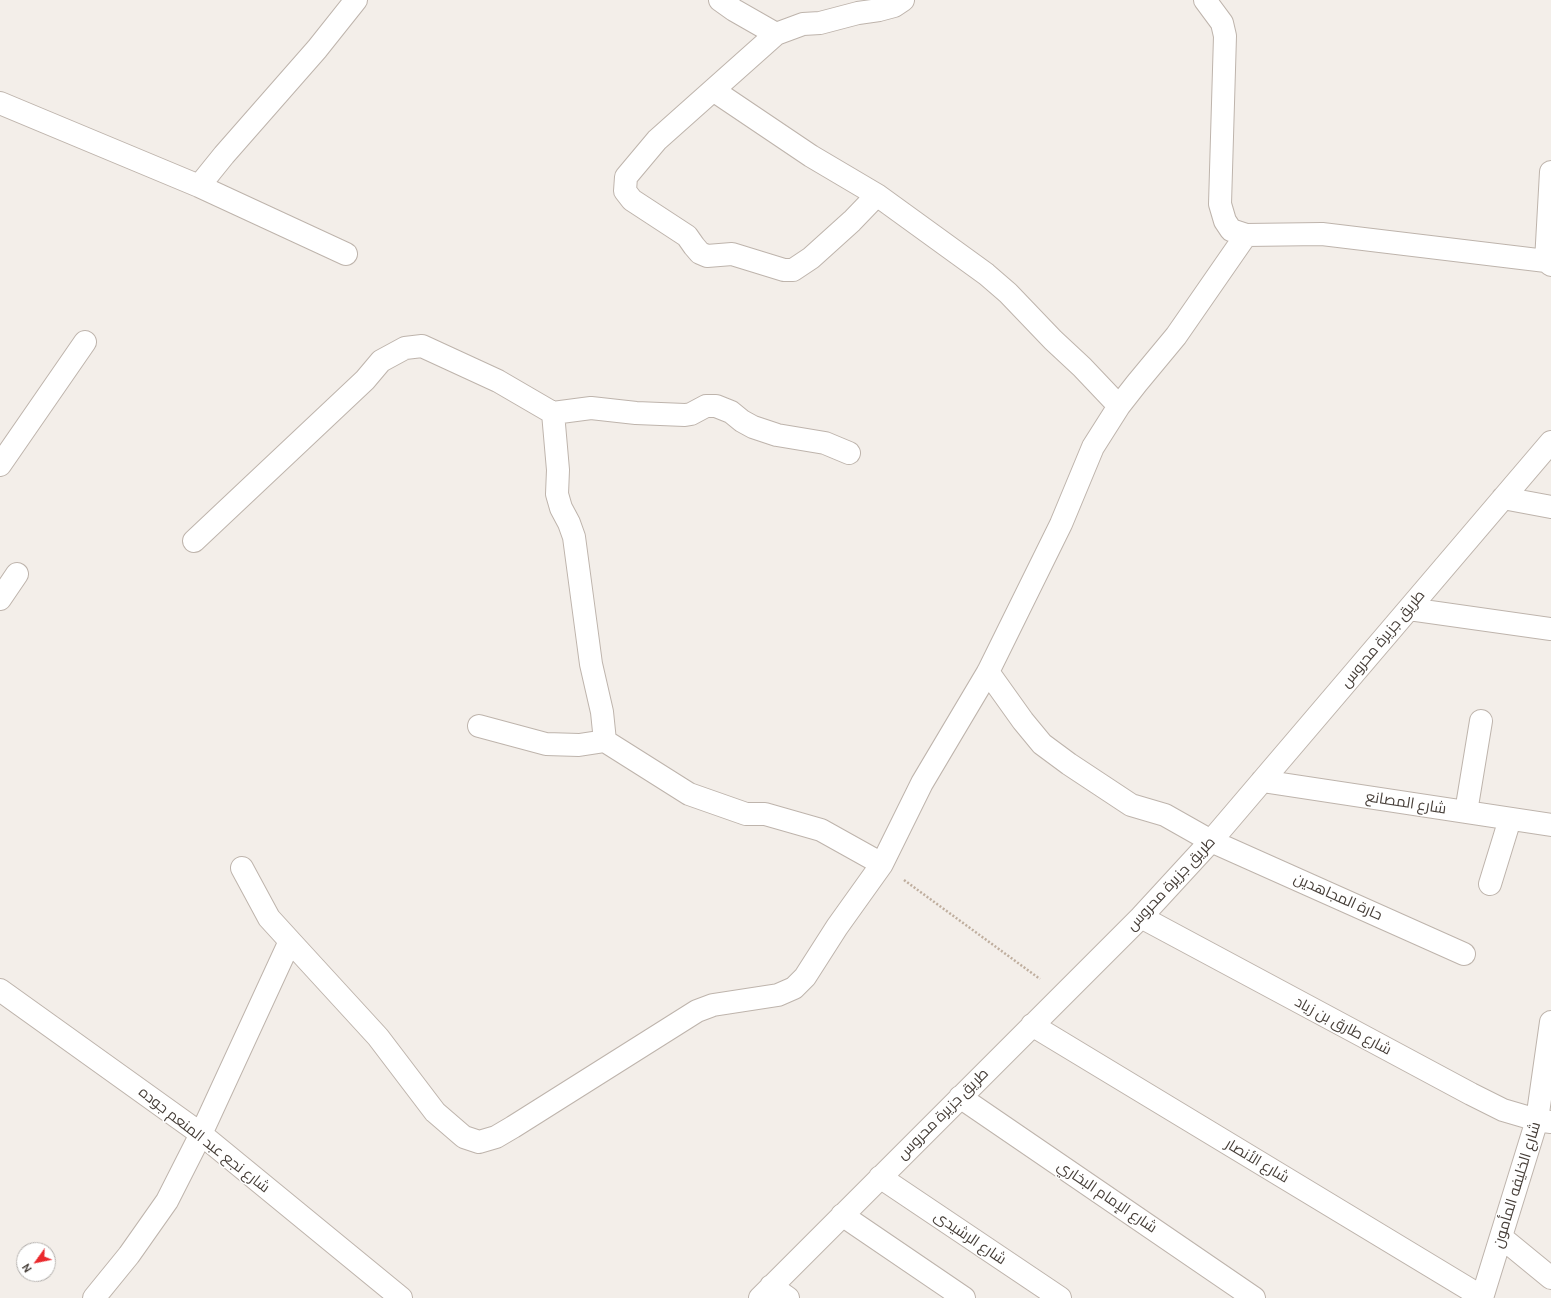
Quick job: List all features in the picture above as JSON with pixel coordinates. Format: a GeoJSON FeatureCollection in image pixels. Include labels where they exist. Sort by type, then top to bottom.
{"type":"FeatureCollection","features":[{"type":"Feature","properties":{"kind":"street"},"geometry":{"type":"LineString","coordinates":[[199,186],[224,154],[317,50],[356,0]]}},
{"type":"Feature","properties":{"kind":"street"},"geometry":{"type":"LineString","coordinates":[[720,0],[734,10],[776,34]]}},
{"type":"Feature","properties":{"kind":"street"},"geometry":{"type":"LineString","coordinates":[[878,195],[817,253],[793,270],[784,270],[732,254],[707,256],[694,246],[687,236],[632,200],[625,191],[624,184],[626,177],[657,140],[776,34],[803,24],[820,23],[858,13],[894,6],[902,0]]}},
{"type":"Feature","properties":{"kind":"street"},"geometry":{"type":"LineString","coordinates":[[1204,0],[1222,23],[1225,36],[1220,204],[1225,221],[1231,230],[1246,235],[1322,234],[1549,263],[1551,172]]}},
{"type":"Feature","properties":{"kind":"street"},"geometry":{"type":"LineString","coordinates":[[713,90],[811,156],[878,195],[986,274],[1008,293],[1120,406]]}},
{"type":"Feature","properties":{"kind":"street"},"geometry":{"type":"LineString","coordinates":[[0,103],[199,186],[346,254]]}},
{"type":"Feature","properties":{"kind":"street"},"geometry":{"type":"LineString","coordinates":[[242,868],[269,918],[378,1037],[435,1112],[464,1137],[479,1142],[496,1137],[513,1127],[697,1011],[713,1005],[778,995],[794,988],[805,977],[837,927],[882,864],[922,783],[988,672],[1061,524],[1093,447],[1137,383],[1176,336],[1246,235]]}},
{"type":"Feature","properties":{"kind":"street"},"geometry":{"type":"LineString","coordinates":[[0,465],[85,342]]}},
{"type":"Feature","properties":{"kind":"street"},"geometry":{"type":"LineString","coordinates":[[194,541],[365,380],[381,361],[405,348],[422,346],[498,381],[553,414],[591,408],[636,413],[685,415],[691,414],[706,406],[716,406],[731,412],[742,421],[753,427],[777,435],[825,443],[849,453]]}},
{"type":"Feature","properties":{"kind":"street"},"geometry":{"type":"LineString","coordinates":[[553,414],[558,470],[557,494],[561,508],[574,537],[591,664],[602,712],[605,741]]}},
{"type":"Feature","properties":{"kind":"street","name":"طريق جزيرة محروس"},"geometry":{"type":"LineString","coordinates":[[773,1294],[842,1215],[1141,917],[1211,841],[1551,442]]}},
{"type":"Feature","properties":{"kind":"street"},"geometry":{"type":"LineString","coordinates":[[1503,498],[1551,507]]}},
{"type":"Feature","properties":{"kind":"street"},"geometry":{"type":"LineString","coordinates":[[0,599],[17,574]]}},
{"type":"Feature","properties":{"kind":"street"},"geometry":{"type":"LineString","coordinates":[[1409,609],[1551,629]]}},
{"type":"Feature","properties":{"kind":"street","name":"حارة المجاهدين"},"geometry":{"type":"LineString","coordinates":[[988,672],[1023,722],[1042,744],[1068,764],[1131,805],[1165,815],[1211,841],[1464,954]]}},
{"type":"Feature","properties":{"kind":"street"},"geometry":{"type":"LineString","coordinates":[[1466,812],[1481,721]]}},
{"type":"Feature","properties":{"kind":"street"},"geometry":{"type":"LineString","coordinates":[[479,726],[546,744],[579,745],[605,741],[689,794],[746,814],[765,814],[821,830],[882,864]]}},
{"type":"Feature","properties":{"kind":"street","name":"شارع المصانع"},"geometry":{"type":"LineString","coordinates":[[1262,781],[1551,825]]}},
{"type":"Feature","properties":{"kind":"street"},"geometry":{"type":"LineString","coordinates":[[1490,884],[1510,819]]}},
{"type":"Feature","properties":{"kind":"street","name":"شارع طارق بن زياد"},"geometry":{"type":"LineString","coordinates":[[1141,917],[1470,1094],[1503,1110],[1544,1121]]}},
{"type":"Feature","properties":{"kind":"street"},"geometry":{"type":"LineString","coordinates":[[94,1298],[129,1255],[167,1201],[201,1134],[290,941]]}},
{"type":"Feature","properties":{"kind":"street","name":"شارع نجع عبد المنعم جوده"},"geometry":{"type":"LineString","coordinates":[[0,990],[201,1134],[401,1298]]}},
{"type":"Feature","properties":{"kind":"street","name":"شارع الخليفه المأمون"},"geometry":{"type":"LineString","coordinates":[[1482,1298],[1501,1237],[1544,1121],[1551,1022]]}},
{"type":"Feature","properties":{"kind":"street","name":"شارع الأنصار"},"geometry":{"type":"LineString","coordinates":[[1032,1024],[1482,1298]]}},
{"type":"Feature","properties":{"kind":"street","name":"شارع الإمام البخاري"},"geometry":{"type":"LineString","coordinates":[[960,1097],[1254,1298]]}},
{"type":"Feature","properties":{"kind":"street","name":"شارع الرشيدى"},"geometry":{"type":"LineString","coordinates":[[880,1177],[1060,1298]]}},
{"type":"Feature","properties":{"kind":"street"},"geometry":{"type":"LineString","coordinates":[[842,1215],[964,1298]]}},
{"type":"Feature","properties":{"kind":"street"},"geometry":{"type":"LineString","coordinates":[[1501,1237],[1551,1278]]}},
{"type":"Feature","properties":{"kind":"path"},"geometry":{"type":"LineString","coordinates":[[882,864],[1062,995]]}}]}
